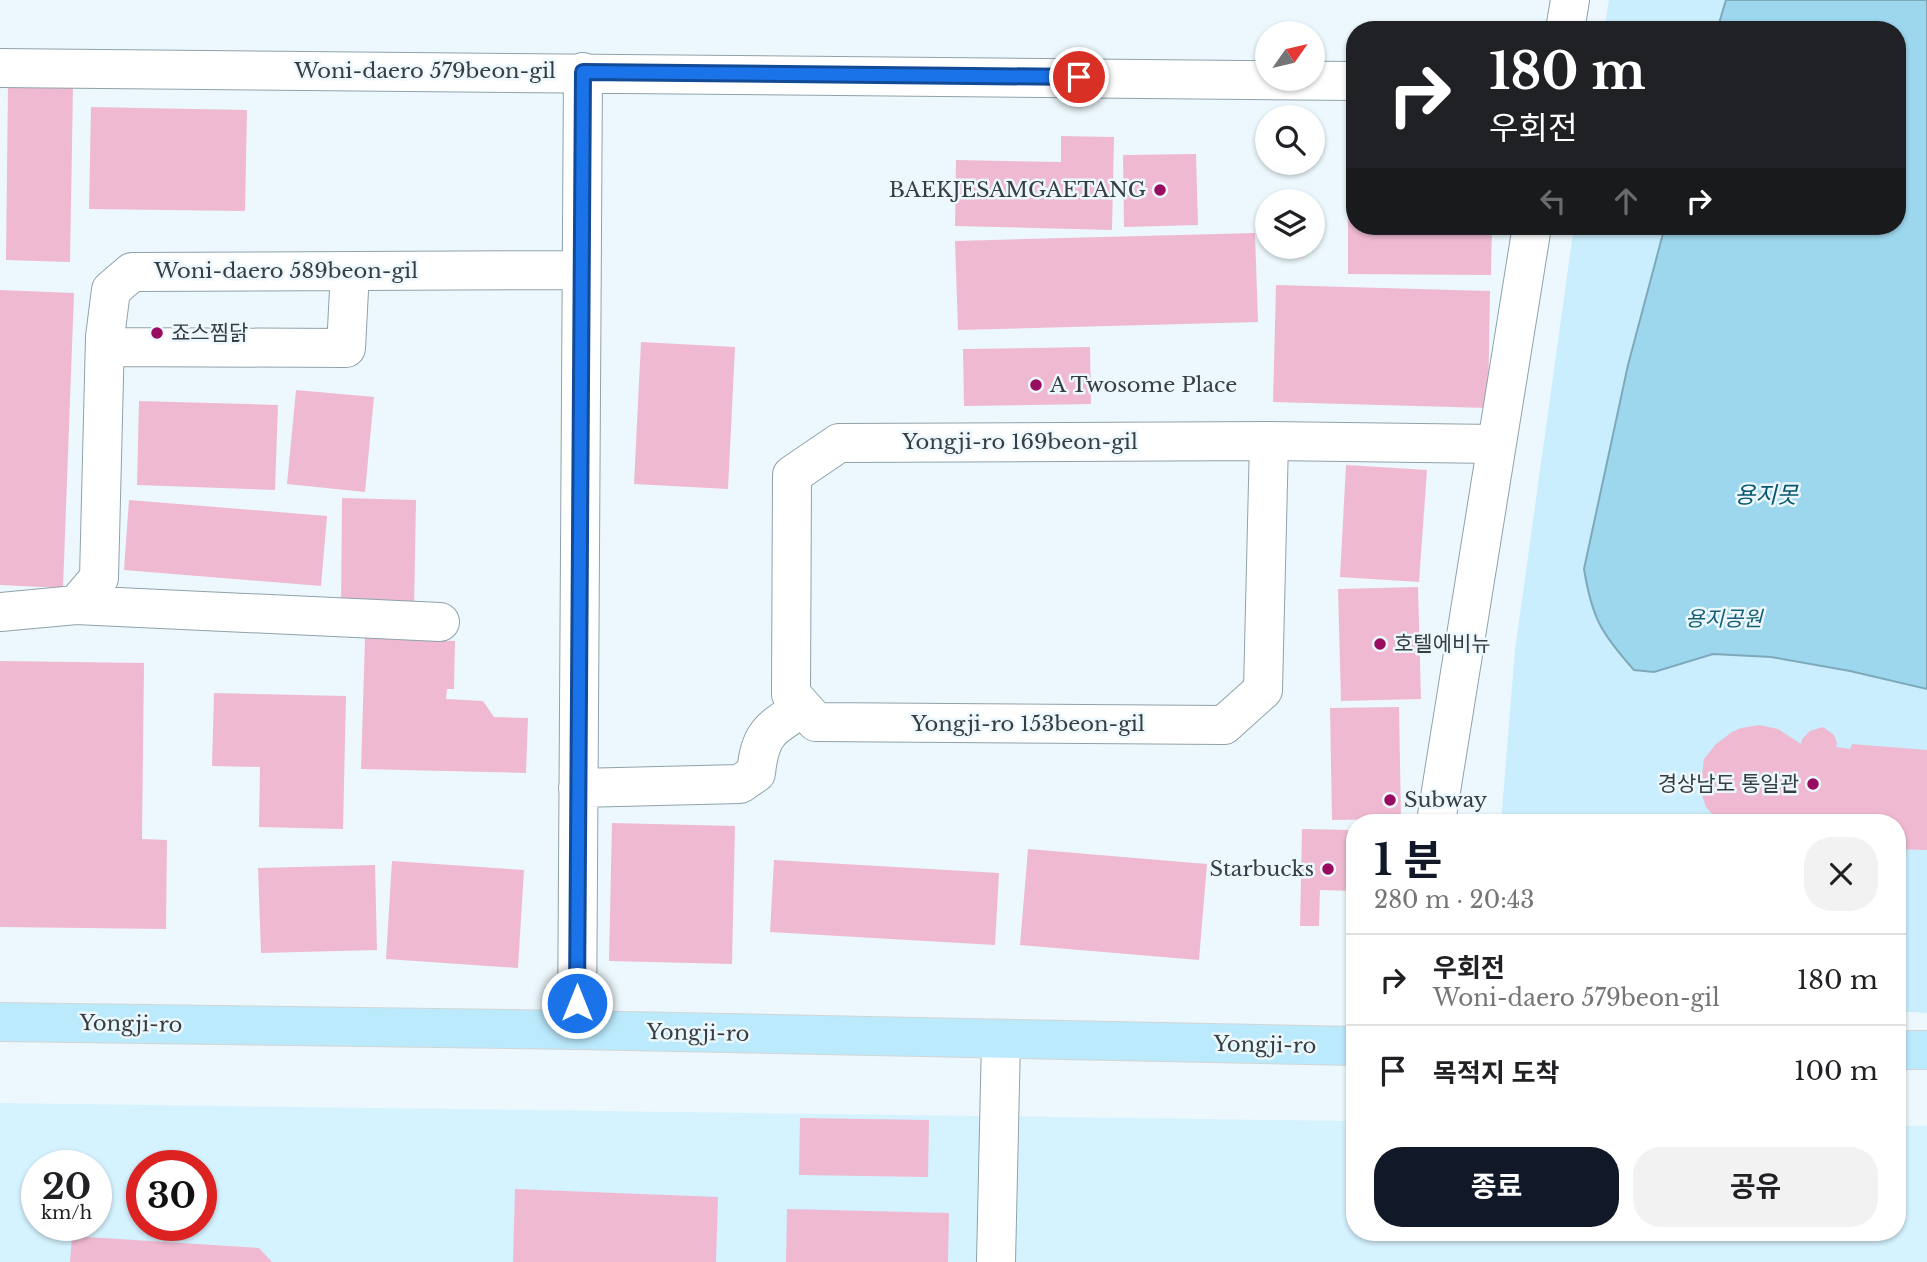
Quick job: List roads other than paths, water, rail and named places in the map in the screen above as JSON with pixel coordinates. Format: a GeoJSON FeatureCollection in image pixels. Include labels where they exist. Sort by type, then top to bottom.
{"type":"FeatureCollection","features":[{"type":"Feature","properties":{"kind":"main road","name":"Yongji-ro"},"geometry":{"type":"LineString","coordinates":[[0,1022],[577,1030],[1346,1046]]}},
{"type":"Feature","properties":{"kind":"main road"},"geometry":{"type":"LineString","coordinates":[[1906,1050],[1927,1050]]}},
{"type":"Feature","properties":{"kind":"street"},"geometry":{"type":"LineString","coordinates":[[1566,21],[1570,0]]}},
{"type":"Feature","properties":{"kind":"street","name":"Woni-daero 579beon-gil"},"geometry":{"type":"LineString","coordinates":[[0,68],[1346,81]]}},
{"type":"Feature","properties":{"kind":"street"},"geometry":{"type":"LineString","coordinates":[[577,1030],[583,72]]}},
{"type":"Feature","properties":{"kind":"street"},"geometry":{"type":"LineString","coordinates":[[1437,814],[1531,235]]}},
{"type":"Feature","properties":{"kind":"street","name":"Woni-daero 589beon-gil"},"geometry":{"type":"LineString","coordinates":[[76,605],[99,578],[105,347],[111,290],[131,272],[581,270]]}},
{"type":"Feature","properties":{"kind":"street"},"geometry":{"type":"LineString","coordinates":[[105,347],[346,348],[350,271]]}},
{"type":"Feature","properties":{"kind":"street","name":"Yongji-ro 169beon-gil"},"geometry":{"type":"LineString","coordinates":[[803,708],[791,694],[792,474],[839,443],[1269,441],[1496,444]]}},
{"type":"Feature","properties":{"kind":"street","name":"Yongji-ro 153beon-gil"},"geometry":{"type":"LineString","coordinates":[[803,708],[816,722],[1224,725],[1263,690],[1269,441]]}},
{"type":"Feature","properties":{"kind":"street"},"geometry":{"type":"LineString","coordinates":[[0,612],[76,605],[440,622]]}},
{"type":"Feature","properties":{"kind":"street"},"geometry":{"type":"LineString","coordinates":[[578,788],[740,784],[756,774],[758,751],[774,726],[803,708]]}},
{"type":"Feature","properties":{"kind":"street"},"geometry":{"type":"LineString","coordinates":[[996,1262],[1001,1039]]}},
{"type":"Feature","properties":{"kind":"water","name":"용지못"},"geometry":{"type":"Polygon","coordinates":[[[1726,0],[1927,0],[1927,689],[1850,671],[1771,657],[1713,654],[1654,672],[1634,670],[1613,646],[1595,613],[1584,569],[1628,365],[1663,235],[1906,235],[1906,21],[1720,21],[1726,0]]]}},
{"type":"Feature","properties":{"kind":"place","name":"BAEKJESAMGAETANG"},"geometry":{"type":"Point","coordinates":[1160,190]}},
{"type":"Feature","properties":{"kind":"place","name":"죠스찜닭"},"geometry":{"type":"Point","coordinates":[157,333]}},
{"type":"Feature","properties":{"kind":"place","name":"A Twosome Place"},"geometry":{"type":"Point","coordinates":[1036,385]}},
{"type":"Feature","properties":{"kind":"place","name":"호텔에비뉴"},"geometry":{"type":"Point","coordinates":[1380,644]}},
{"type":"Feature","properties":{"kind":"place","name":"경상남도 통일관"},"geometry":{"type":"Point","coordinates":[1813,784]}},
{"type":"Feature","properties":{"kind":"place","name":"Subway"},"geometry":{"type":"Point","coordinates":[1390,800]}},
{"type":"Feature","properties":{"kind":"place","name":"Starbucks"},"geometry":{"type":"Point","coordinates":[1328,869]}},
{"type":"Feature","properties":{"kind":"park label","name":"용지공원"},"geometry":{"type":"Point","coordinates":[1724,619]}}]}
